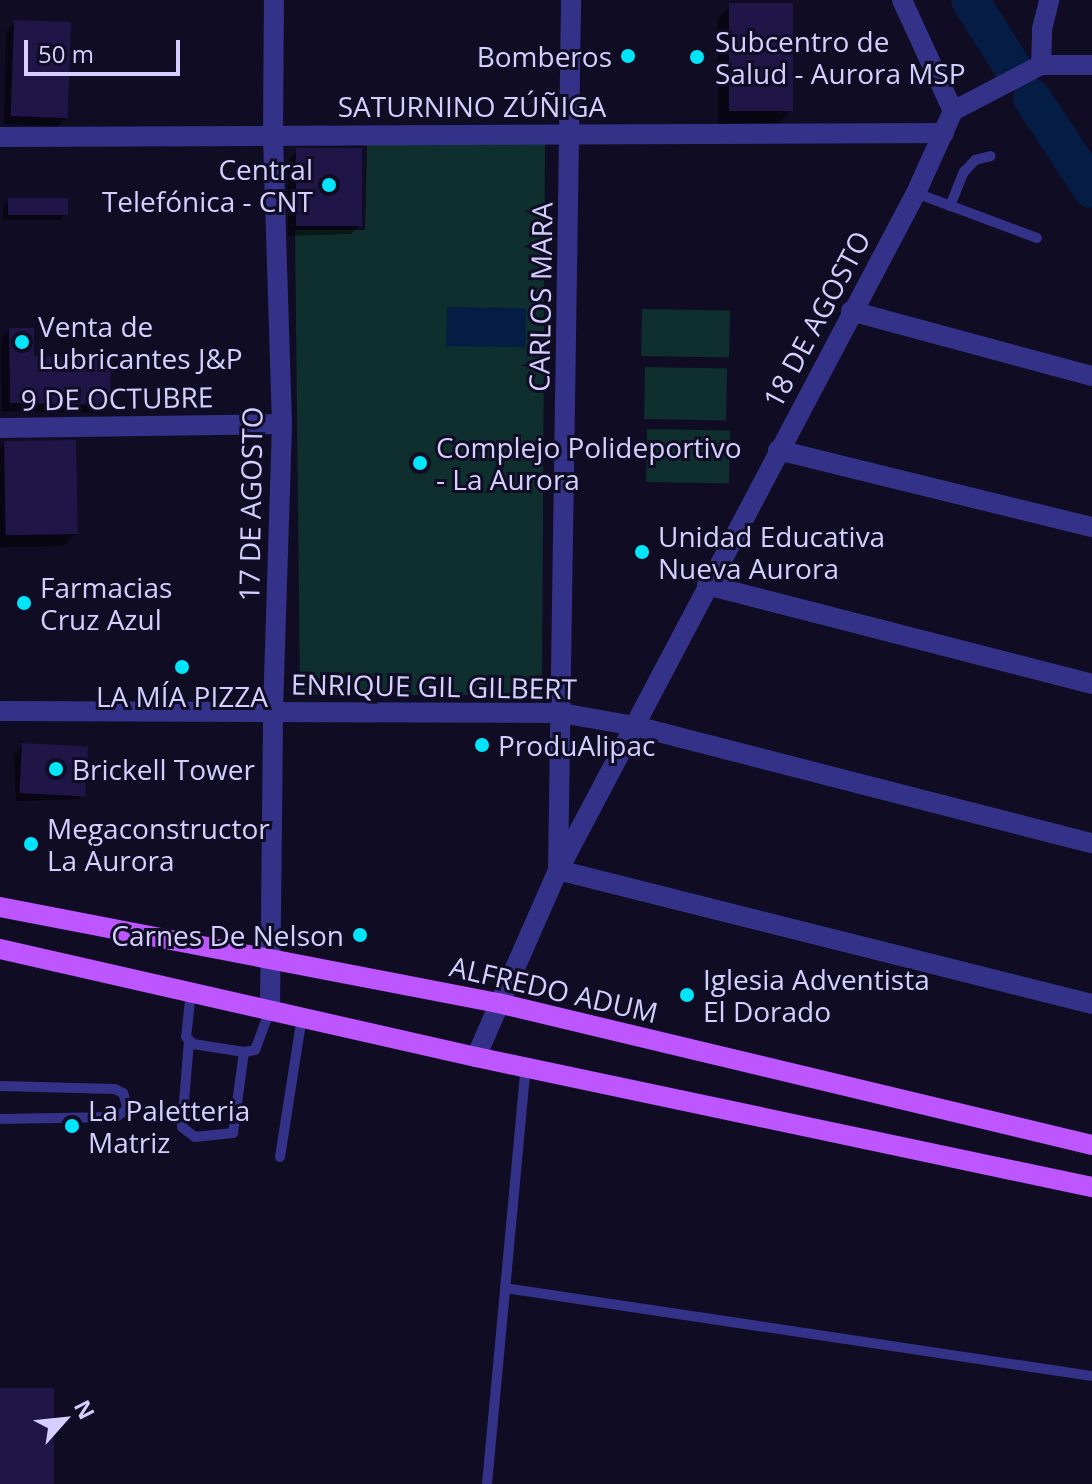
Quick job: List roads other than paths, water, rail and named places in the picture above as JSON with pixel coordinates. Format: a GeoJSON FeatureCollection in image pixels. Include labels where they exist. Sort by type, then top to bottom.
{"type":"FeatureCollection","features":[{"type":"Feature","properties":{"kind":"main road","name":"ALFREDO ADUM"},"geometry":{"type":"LineString","coordinates":[[0,907],[498,1003],[1092,1145]]}},
{"type":"Feature","properties":{"kind":"main road"},"geometry":{"type":"LineString","coordinates":[[0,949],[476,1057],[1092,1187]]}},
{"type":"Feature","properties":{"kind":"street","name":"17 DE AGOSTO"},"geometry":{"type":"LineString","coordinates":[[270,1009],[273,711],[282,424],[273,134],[274,0]]}},
{"type":"Feature","properties":{"kind":"street","name":"CARLOS MARA"},"geometry":{"type":"LineString","coordinates":[[476,1057],[558,870],[571,0]]}},
{"type":"Feature","properties":{"kind":"street"},"geometry":{"type":"LineString","coordinates":[[902,0],[953,111],[1041,65],[1092,65]]}},
{"type":"Feature","properties":{"kind":"street"},"geometry":{"type":"LineString","coordinates":[[1041,65],[1042,29],[1049,0]]}},
{"type":"Feature","properties":{"kind":"street","name":"18 DE AGOSTO"},"geometry":{"type":"LineString","coordinates":[[558,870],[916,193],[953,111]]}},
{"type":"Feature","properties":{"kind":"street","name":"SATURNINO ZÚÑIGA"},"geometry":{"type":"LineString","coordinates":[[0,137],[944,133]]}},
{"type":"Feature","properties":{"kind":"street"},"geometry":{"type":"LineString","coordinates":[[851,311],[1092,376]]}},
{"type":"Feature","properties":{"kind":"street","name":"9 DE OCTUBRE"},"geometry":{"type":"LineString","coordinates":[[0,428],[282,424]]}},
{"type":"Feature","properties":{"kind":"street"},"geometry":{"type":"LineString","coordinates":[[778,450],[1092,527]]}},
{"type":"Feature","properties":{"kind":"street"},"geometry":{"type":"LineString","coordinates":[[707,585],[1092,684]]}},
{"type":"Feature","properties":{"kind":"street","name":"ENRIQUE GIL GILBERT"},"geometry":{"type":"LineString","coordinates":[[0,711],[561,713],[635,726],[1092,843]]}},
{"type":"Feature","properties":{"kind":"street"},"geometry":{"type":"LineString","coordinates":[[558,870],[1092,1004]]}},
{"type":"Feature","properties":{"kind":"lane"},"geometry":{"type":"LineString","coordinates":[[950,206],[964,172],[975,160],[991,156]]}},
{"type":"Feature","properties":{"kind":"lane"},"geometry":{"type":"LineString","coordinates":[[916,193],[1037,238]]}},
{"type":"Feature","properties":{"kind":"lane"},"geometry":{"type":"LineString","coordinates":[[191,992],[182,1127],[195,1137],[233,1133],[244,1052]]}},
{"type":"Feature","properties":{"kind":"lane"},"geometry":{"type":"LineString","coordinates":[[189,1041],[244,1052],[259,1046],[270,1009]]}},
{"type":"Feature","properties":{"kind":"lane"},"geometry":{"type":"LineString","coordinates":[[280,1157],[302,1016]]}},
{"type":"Feature","properties":{"kind":"lane"},"geometry":{"type":"LineString","coordinates":[[487,1484],[526,1067]]}},
{"type":"Feature","properties":{"kind":"lane"},"geometry":{"type":"LineString","coordinates":[[0,1086],[115,1089],[123,1093],[127,1105],[126,1110],[116,1117],[0,1119]]}},
{"type":"Feature","properties":{"kind":"lane"},"geometry":{"type":"LineString","coordinates":[[505,1288],[1092,1376]]}},
{"type":"Feature","properties":{"kind":"water"},"geometry":{"type":"Polygon","coordinates":[[[447,307],[526,308],[525,347],[446,346],[447,307]]]}},
{"type":"Feature","properties":{"kind":"waterway"},"geometry":{"type":"LineString","coordinates":[[970,0],[1013,68]]}},
{"type":"Feature","properties":{"kind":"waterway"},"geometry":{"type":"LineString","coordinates":[[1032,98],[1092,189]]}},
{"type":"Feature","properties":{"kind":"place","name":"Bomberos"},"geometry":{"type":"Point","coordinates":[628,56]}},
{"type":"Feature","properties":{"kind":"place","name":"Subcentro de Salud - Aurora MSP"},"geometry":{"type":"Point","coordinates":[697,57]}},
{"type":"Feature","properties":{"kind":"place","name":"Central Telefónica - CNT"},"geometry":{"type":"Point","coordinates":[329,185]}},
{"type":"Feature","properties":{"kind":"place","name":"Venta de Lubricantes J&P"},"geometry":{"type":"Point","coordinates":[22,342]}},
{"type":"Feature","properties":{"kind":"place","name":"Complejo Polideportivo - La Aurora"},"geometry":{"type":"Point","coordinates":[420,463]}},
{"type":"Feature","properties":{"kind":"place","name":"Unidad Educativa Nueva Aurora"},"geometry":{"type":"Point","coordinates":[642,552]}},
{"type":"Feature","properties":{"kind":"place","name":"Farmacias Cruz Azul"},"geometry":{"type":"Point","coordinates":[24,603]}},
{"type":"Feature","properties":{"kind":"place","name":"LA MÍA PIZZA"},"geometry":{"type":"Point","coordinates":[182,667]}},
{"type":"Feature","properties":{"kind":"place","name":"ProduAlipac"},"geometry":{"type":"Point","coordinates":[482,745]}},
{"type":"Feature","properties":{"kind":"place","name":"Brickell Tower"},"geometry":{"type":"Point","coordinates":[56,769]}},
{"type":"Feature","properties":{"kind":"place","name":"Megaconstructor La Aurora"},"geometry":{"type":"Point","coordinates":[31,844]}},
{"type":"Feature","properties":{"kind":"place","name":"Carnes De Nelson"},"geometry":{"type":"Point","coordinates":[360,935]}},
{"type":"Feature","properties":{"kind":"place","name":"Iglesia Adventista El Dorado"},"geometry":{"type":"Point","coordinates":[687,995]}},
{"type":"Feature","properties":{"kind":"place","name":"La Paletteria Matriz"},"geometry":{"type":"Point","coordinates":[72,1126]}}]}
